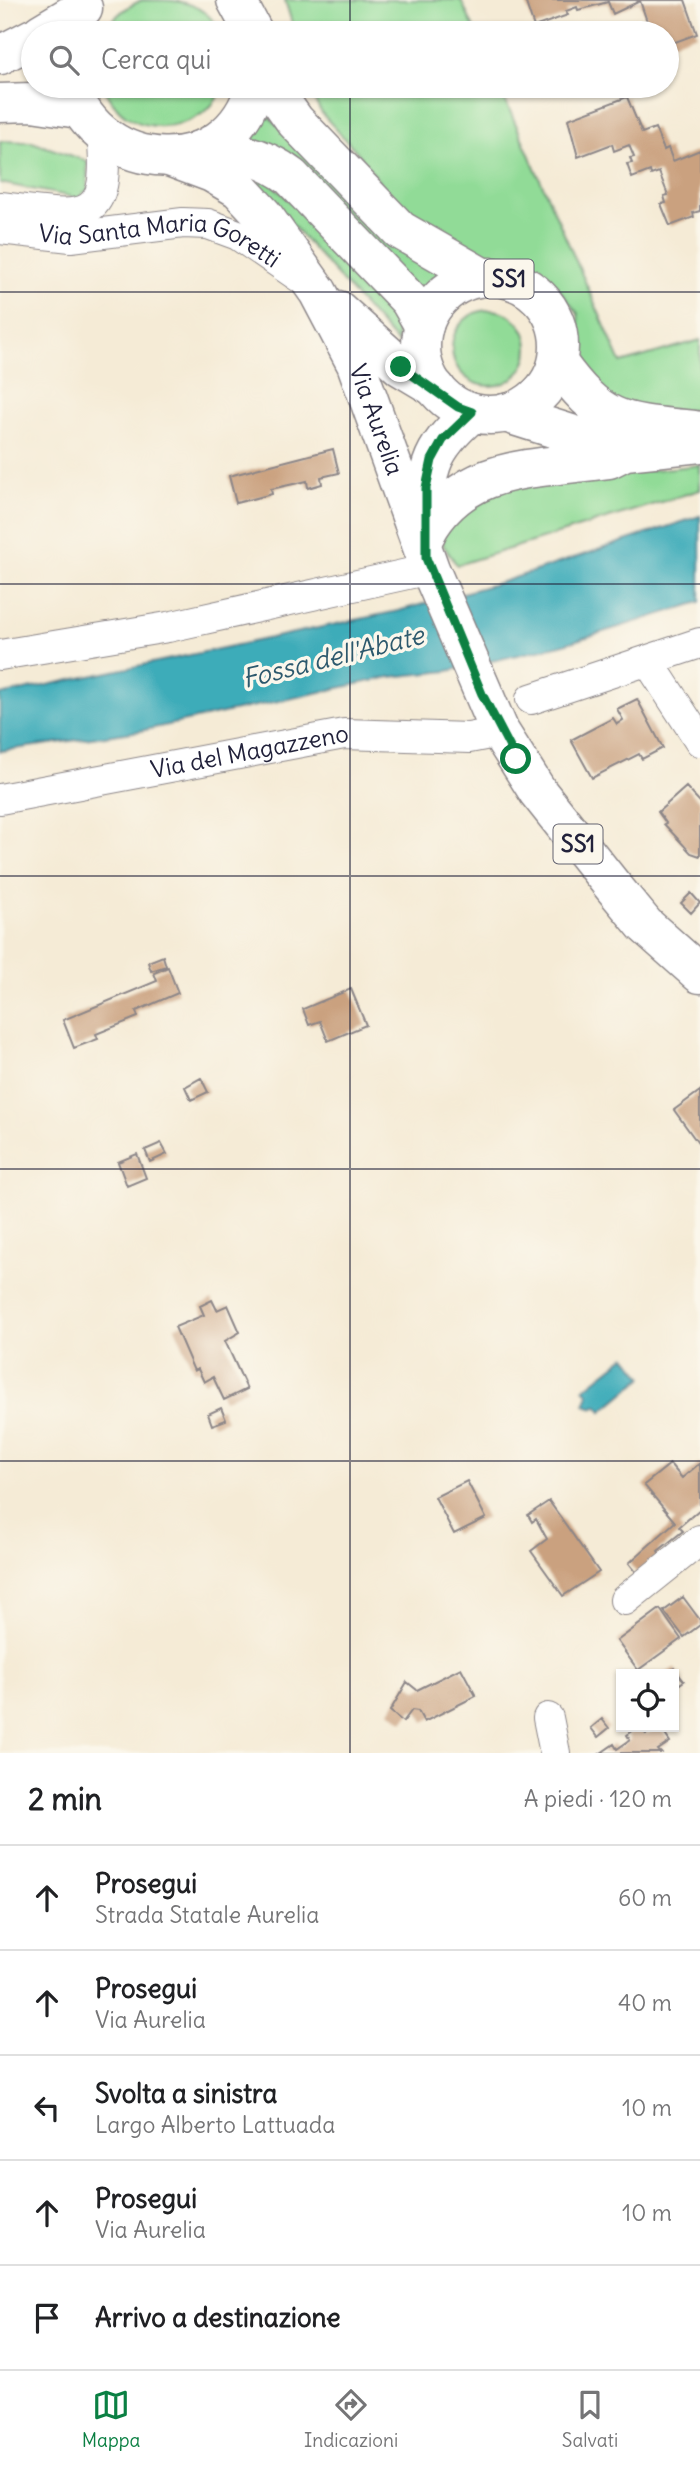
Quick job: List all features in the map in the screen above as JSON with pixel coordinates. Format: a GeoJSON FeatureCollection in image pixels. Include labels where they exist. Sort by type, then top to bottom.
{"type":"FeatureCollection","features":[{"type":"Feature","properties":{"kind":"main road"},"geometry":{"type":"LineString","coordinates":[[236,0],[247,21]]}},
{"type":"Feature","properties":{"kind":"main road"},"geometry":{"type":"LineString","coordinates":[[0,55],[21,44]]}},
{"type":"Feature","properties":{"kind":"main road"},"geometry":{"type":"LineString","coordinates":[[184,153],[233,126],[251,98]]}},
{"type":"Feature","properties":{"kind":"main road"},"geometry":{"type":"LineString","coordinates":[[279,98],[295,121],[400,230],[482,277]]}},
{"type":"Feature","properties":{"kind":"main road"},"geometry":{"type":"LineString","coordinates":[[0,103],[32,102],[84,110],[140,155],[216,149],[261,159],[291,177],[409,300],[424,326],[421,354],[436,388],[446,399],[625,451]]}},
{"type":"Feature","properties":{"kind":"main road","name":"Via Aurelia"},"geometry":{"type":"LineString","coordinates":[[184,153],[239,189],[264,216],[315,288],[356,365],[429,560]]}},
{"type":"Feature","properties":{"kind":"main road","name":"SS1"},"geometry":{"type":"LineString","coordinates":[[424,326],[440,298],[452,288],[482,277],[512,280],[537,295],[551,313],[559,333],[558,363]]}},
{"type":"Feature","properties":{"kind":"main road","name":"Via Aurelia"},"geometry":{"type":"LineString","coordinates":[[315,288],[401,367],[436,388]]}},
{"type":"Feature","properties":{"kind":"main road"},"geometry":{"type":"LineString","coordinates":[[489,413],[529,404],[547,386],[558,363],[588,401],[614,418],[700,430]]}},
{"type":"Feature","properties":{"kind":"main road","name":"Via Aurelia"},"geometry":{"type":"LineString","coordinates":[[429,560],[426,488],[435,454],[443,440],[489,413]]}},
{"type":"Feature","properties":{"kind":"main road"},"geometry":{"type":"LineString","coordinates":[[429,560],[444,505],[479,481],[609,459],[625,451],[700,443]]}},
{"type":"Feature","properties":{"kind":"main road","name":"SS1"},"geometry":{"type":"LineString","coordinates":[[429,560],[482,694],[500,732],[538,792],[645,925],[700,974]]}},
{"type":"Feature","properties":{"kind":"street","name":"Via Santa Maria Goretti"},"geometry":{"type":"LineString","coordinates":[[0,207],[67,214],[90,207],[101,195],[106,178],[84,110]]}},
{"type":"Feature","properties":{"kind":"street","name":"Via Santa Maria Goretti"},"geometry":{"type":"LineString","coordinates":[[0,229],[71,237],[183,223],[208,224],[238,235],[315,288]]}},
{"type":"Feature","properties":{"kind":"street"},"geometry":{"type":"LineString","coordinates":[[0,655],[168,626],[429,560]]}},
{"type":"Feature","properties":{"kind":"street"},"geometry":{"type":"LineString","coordinates":[[531,699],[700,643]]}},
{"type":"Feature","properties":{"kind":"street"},"geometry":{"type":"LineString","coordinates":[[648,661],[700,741]]}},
{"type":"Feature","properties":{"kind":"street","name":"Via del Magazzeno"},"geometry":{"type":"LineString","coordinates":[[0,799],[344,734],[461,738],[500,732]]}},
{"type":"Feature","properties":{"kind":"street"},"geometry":{"type":"LineString","coordinates":[[625,1600],[700,1539]]}},
{"type":"Feature","properties":{"kind":"street"},"geometry":{"type":"LineString","coordinates":[[548,1717],[555,1753]]}},
{"type":"Feature","properties":{"kind":"green space"},"geometry":{"type":"Polygon","coordinates":[[[142,0],[178,2],[198,8],[214,21],[113,21],[130,6],[142,0]]]}},
{"type":"Feature","properties":{"kind":"green space"},"geometry":{"type":"Polygon","coordinates":[[[285,0],[461,0],[471,21],[291,21],[285,0]]]}},
{"type":"Feature","properties":{"kind":"green space"},"geometry":{"type":"Polygon","coordinates":[[[110,98],[217,98],[195,118],[168,126],[139,123],[115,106],[110,98]]]}},
{"type":"Feature","properties":{"kind":"green space"},"geometry":{"type":"Polygon","coordinates":[[[313,98],[504,98],[621,363],[700,340],[700,410],[661,412],[614,403],[582,365],[578,314],[554,283],[518,264],[484,258],[405,216],[357,152],[323,115],[313,98]]]}},
{"type":"Feature","properties":{"kind":"green space"},"geometry":{"type":"Polygon","coordinates":[[[268,116],[442,274],[422,293],[251,142],[268,116]]]}},
{"type":"Feature","properties":{"kind":"green space"},"geometry":{"type":"Polygon","coordinates":[[[0,141],[32,142],[87,161],[88,189],[78,198],[0,183],[0,141]]]}},
{"type":"Feature","properties":{"kind":"green space"},"geometry":{"type":"Polygon","coordinates":[[[240,166],[254,167],[387,302],[396,319],[398,344],[240,166]]]}},
{"type":"Feature","properties":{"kind":"green space"},"geometry":{"type":"Polygon","coordinates":[[[498,310],[511,316],[522,327],[528,340],[526,363],[511,380],[498,386],[482,386],[469,380],[454,363],[452,340],[458,327],[475,312],[498,310]]]}},
{"type":"Feature","properties":{"kind":"green space"},"geometry":{"type":"Polygon","coordinates":[[[700,465],[700,490],[457,565],[443,545],[445,527],[505,486],[700,465]]]}},
{"type":"Feature","properties":{"kind":"water","name":"Fossa dell'Abate"},"geometry":{"type":"Polygon","coordinates":[[[700,516],[700,602],[561,645],[448,671],[390,677],[140,731],[0,751],[0,695],[398,611],[502,582],[700,516]]]}},
{"type":"Feature","properties":{"kind":"water"},"geometry":{"type":"Polygon","coordinates":[[[626,1356],[643,1377],[602,1411],[597,1405],[593,1408],[585,1405],[589,1394],[584,1389],[626,1356]]]}},
{"type":"Feature","properties":{"kind":"building"},"geometry":{"type":"Polygon","coordinates":[[[525,0],[685,0],[697,34],[679,41],[679,21],[647,21],[640,1],[613,14],[608,2],[578,10],[577,7],[566,11],[568,15],[551,21],[532,21],[525,0]]]}},
{"type":"Feature","properties":{"kind":"building"},"geometry":{"type":"Polygon","coordinates":[[[627,98],[642,133],[655,128],[664,150],[668,148],[673,161],[700,150],[700,211],[693,213],[694,217],[670,226],[661,204],[666,203],[664,196],[668,195],[659,172],[651,175],[650,171],[632,178],[627,164],[632,163],[630,158],[634,157],[629,145],[614,151],[612,144],[578,157],[568,119],[627,98]]]}},
{"type":"Feature","properties":{"kind":"building"},"geometry":{"type":"Polygon","coordinates":[[[333,449],[339,473],[321,477],[322,484],[308,488],[307,481],[271,489],[272,494],[236,503],[229,476],[333,449]]]}},
{"type":"Feature","properties":{"kind":"building"},"geometry":{"type":"Polygon","coordinates":[[[637,699],[663,748],[642,759],[639,754],[592,778],[571,740],[613,718],[617,724],[623,720],[617,709],[637,699]]]}},
{"type":"Feature","properties":{"kind":"building"},"geometry":{"type":"Polygon","coordinates":[[[686,787],[700,802],[700,856],[691,853],[664,824],[666,823],[658,812],[686,787]]]}},
{"type":"Feature","properties":{"kind":"building"},"geometry":{"type":"Polygon","coordinates":[[[691,893],[700,903],[691,913],[681,903],[691,893]]]}},
{"type":"Feature","properties":{"kind":"building"},"geometry":{"type":"Polygon","coordinates":[[[163,956],[166,966],[151,971],[148,962],[163,956]]]}},
{"type":"Feature","properties":{"kind":"building"},"geometry":{"type":"Polygon","coordinates":[[[168,967],[178,993],[136,1011],[138,1017],[96,1034],[98,1039],[74,1048],[63,1020],[157,981],[154,973],[168,967]]]}},
{"type":"Feature","properties":{"kind":"building"},"geometry":{"type":"Polygon","coordinates":[[[351,989],[366,1025],[328,1041],[320,1021],[309,1025],[303,1009],[351,989]]]}},
{"type":"Feature","properties":{"kind":"building"},"geometry":{"type":"Polygon","coordinates":[[[201,1078],[208,1092],[191,1100],[185,1087],[201,1078]]]}},
{"type":"Feature","properties":{"kind":"building"},"geometry":{"type":"Polygon","coordinates":[[[700,1091],[700,1146],[674,1110],[700,1091]]]}},
{"type":"Feature","properties":{"kind":"building"},"geometry":{"type":"Polygon","coordinates":[[[161,1143],[167,1154],[150,1162],[145,1150],[161,1143]]]}},
{"type":"Feature","properties":{"kind":"building"},"geometry":{"type":"Polygon","coordinates":[[[137,1154],[146,1178],[127,1186],[118,1162],[137,1154]]]}},
{"type":"Feature","properties":{"kind":"building"},"geometry":{"type":"Polygon","coordinates":[[[212,1300],[217,1310],[228,1305],[240,1332],[225,1341],[247,1389],[224,1400],[213,1377],[204,1382],[198,1369],[194,1371],[175,1327],[204,1315],[200,1306],[212,1300]]]}},
{"type":"Feature","properties":{"kind":"building"},"geometry":{"type":"Polygon","coordinates":[[[221,1408],[226,1420],[212,1425],[208,1414],[221,1408]]]}},
{"type":"Feature","properties":{"kind":"building"},"geometry":{"type":"Polygon","coordinates":[[[700,1463],[700,1509],[679,1527],[683,1531],[637,1573],[629,1563],[675,1522],[644,1485],[670,1464],[682,1478],[700,1463]]]}},
{"type":"Feature","properties":{"kind":"building"},"geometry":{"type":"Polygon","coordinates":[[[467,1481],[486,1518],[454,1534],[435,1497],[467,1481]]]}},
{"type":"Feature","properties":{"kind":"building"},"geometry":{"type":"Polygon","coordinates":[[[549,1501],[599,1572],[563,1596],[531,1551],[547,1539],[536,1519],[532,1522],[528,1515],[549,1501]]]}},
{"type":"Feature","properties":{"kind":"building"},"geometry":{"type":"Polygon","coordinates":[[[683,1597],[700,1620],[700,1625],[684,1637],[664,1611],[683,1597]]]}},
{"type":"Feature","properties":{"kind":"building"},"geometry":{"type":"Polygon","coordinates":[[[660,1609],[681,1639],[639,1669],[617,1641],[660,1609]]]}},
{"type":"Feature","properties":{"kind":"building"},"geometry":{"type":"Polygon","coordinates":[[[461,1668],[476,1696],[424,1722],[418,1711],[412,1710],[403,1722],[390,1711],[407,1682],[417,1690],[461,1668]]]}},
{"type":"Feature","properties":{"kind":"building"},"geometry":{"type":"Polygon","coordinates":[[[602,1719],[609,1728],[598,1737],[591,1728],[602,1719]]]}},
{"type":"Feature","properties":{"kind":"building"},"geometry":{"type":"Polygon","coordinates":[[[631,1732],[663,1732],[670,1742],[658,1750],[661,1753],[601,1753],[614,1744],[617,1749],[630,1740],[627,1735],[631,1732]]]}},
{"type":"Feature","properties":{"kind":"route"},"geometry":{"type":"LineString","coordinates":[[401,367],[436,388],[458,407],[472,412],[443,440],[432,460],[425,500],[426,558],[482,694],[516,759]]}}]}
